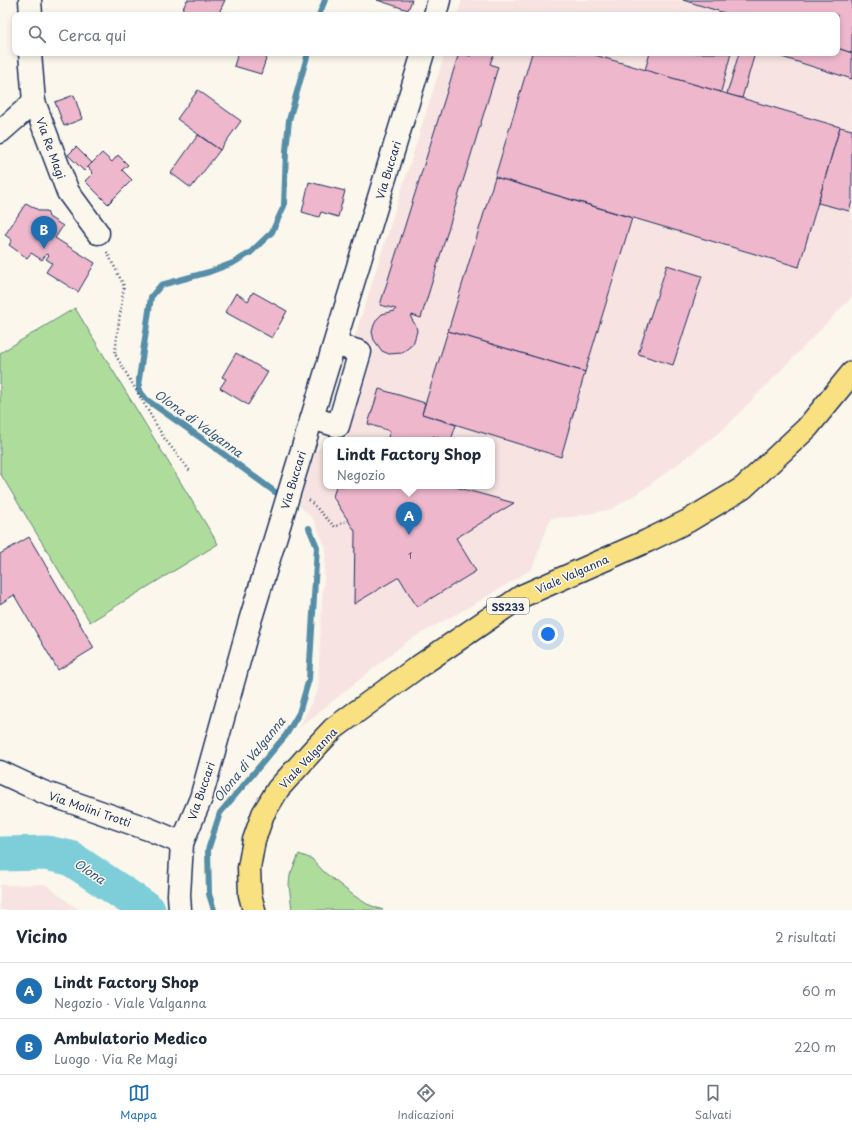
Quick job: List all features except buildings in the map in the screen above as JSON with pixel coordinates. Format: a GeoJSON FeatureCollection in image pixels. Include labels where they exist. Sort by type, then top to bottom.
{"type":"FeatureCollection","features":[{"type":"Feature","properties":{"kind":"main road","name":"Viale Valganna"},"geometry":{"type":"LineString","coordinates":[[254,910],[250,894],[249,868],[254,840],[263,814],[278,789],[333,729],[415,669],[522,596],[647,541],[688,521],[743,488],[807,428],[852,373]]}},
{"type":"Feature","properties":{"kind":"street"},"geometry":{"type":"LineString","coordinates":[[30,0],[31,12]]}},
{"type":"Feature","properties":{"kind":"street"},"geometry":{"type":"LineString","coordinates":[[436,12],[440,0]]}},
{"type":"Feature","properties":{"kind":"street","name":"Via Re Magi"},"geometry":{"type":"LineString","coordinates":[[30,56],[34,102],[68,192],[98,233]]}},
{"type":"Feature","properties":{"kind":"street","name":"Via Buccari"},"geometry":{"type":"LineString","coordinates":[[180,910],[179,895],[182,843],[200,798],[250,621],[422,56]]}},
{"type":"Feature","properties":{"kind":"street"},"geometry":{"type":"LineString","coordinates":[[0,132],[34,102]]}},
{"type":"Feature","properties":{"kind":"street","name":"Via Molini Trotti"},"geometry":{"type":"LineString","coordinates":[[0,772],[43,792],[152,830],[182,843]]}},
{"type":"Feature","properties":{"kind":"path"},"geometry":{"type":"LineString","coordinates":[[98,233],[124,286],[115,354],[164,438],[190,471]]}},
{"type":"Feature","properties":{"kind":"path"},"geometry":{"type":"LineString","coordinates":[[309,500],[335,527],[348,520]]}},
{"type":"Feature","properties":{"kind":"shaded area"},"geometry":{"type":"Polygon","coordinates":[[[462,0],[852,0],[852,297],[724,429],[647,487],[612,509],[572,517],[551,518],[532,569],[471,606],[409,640],[299,728],[318,690],[326,548],[313,519],[299,505],[315,451],[323,446],[323,489],[495,489],[495,437],[347,437],[375,347],[354,339],[444,56],[840,56],[840,12],[458,12],[462,0]]]}},
{"type":"Feature","properties":{"kind":"shaded area"},"geometry":{"type":"Polygon","coordinates":[[[45,884],[79,910],[0,910],[0,885],[45,884]]]}},
{"type":"Feature","properties":{"kind":"green space"},"geometry":{"type":"Polygon","coordinates":[[[75,308],[218,544],[90,622],[0,473],[0,353],[75,308]]]}},
{"type":"Feature","properties":{"kind":"green space"},"geometry":{"type":"Polygon","coordinates":[[[299,854],[312,859],[324,872],[353,895],[367,904],[383,910],[292,910],[289,885],[290,875],[299,854]]]}},
{"type":"Feature","properties":{"kind":"waterway","name":"Olona di Valganna"},"geometry":{"type":"LineString","coordinates":[[320,12],[325,0]]}},
{"type":"Feature","properties":{"kind":"waterway","name":"Olona di Valganna"},"geometry":{"type":"LineString","coordinates":[[275,492],[147,400],[139,390],[139,379],[151,297],[161,285],[209,272],[233,263],[250,253],[272,232],[284,206],[289,120],[307,56]]}},
{"type":"Feature","properties":{"kind":"waterway","name":"Olona di Valganna"},"geometry":{"type":"LineString","coordinates":[[214,910],[209,894],[208,850],[220,813],[286,735],[299,713],[309,679],[317,547],[309,528]]}},
{"type":"Feature","properties":{"kind":"waterway","name":"Olona"},"geometry":{"type":"LineString","coordinates":[[0,854],[46,853],[70,858],[148,910]]}},
{"type":"Feature","properties":{"kind":"place","name":"Ambulatorio Medico"},"geometry":{"type":"Point","coordinates":[44,249]}},
{"type":"Feature","properties":{"kind":"place","name":"Lindt Factory Shop"},"geometry":{"type":"Point","coordinates":[409,535]}}]}
